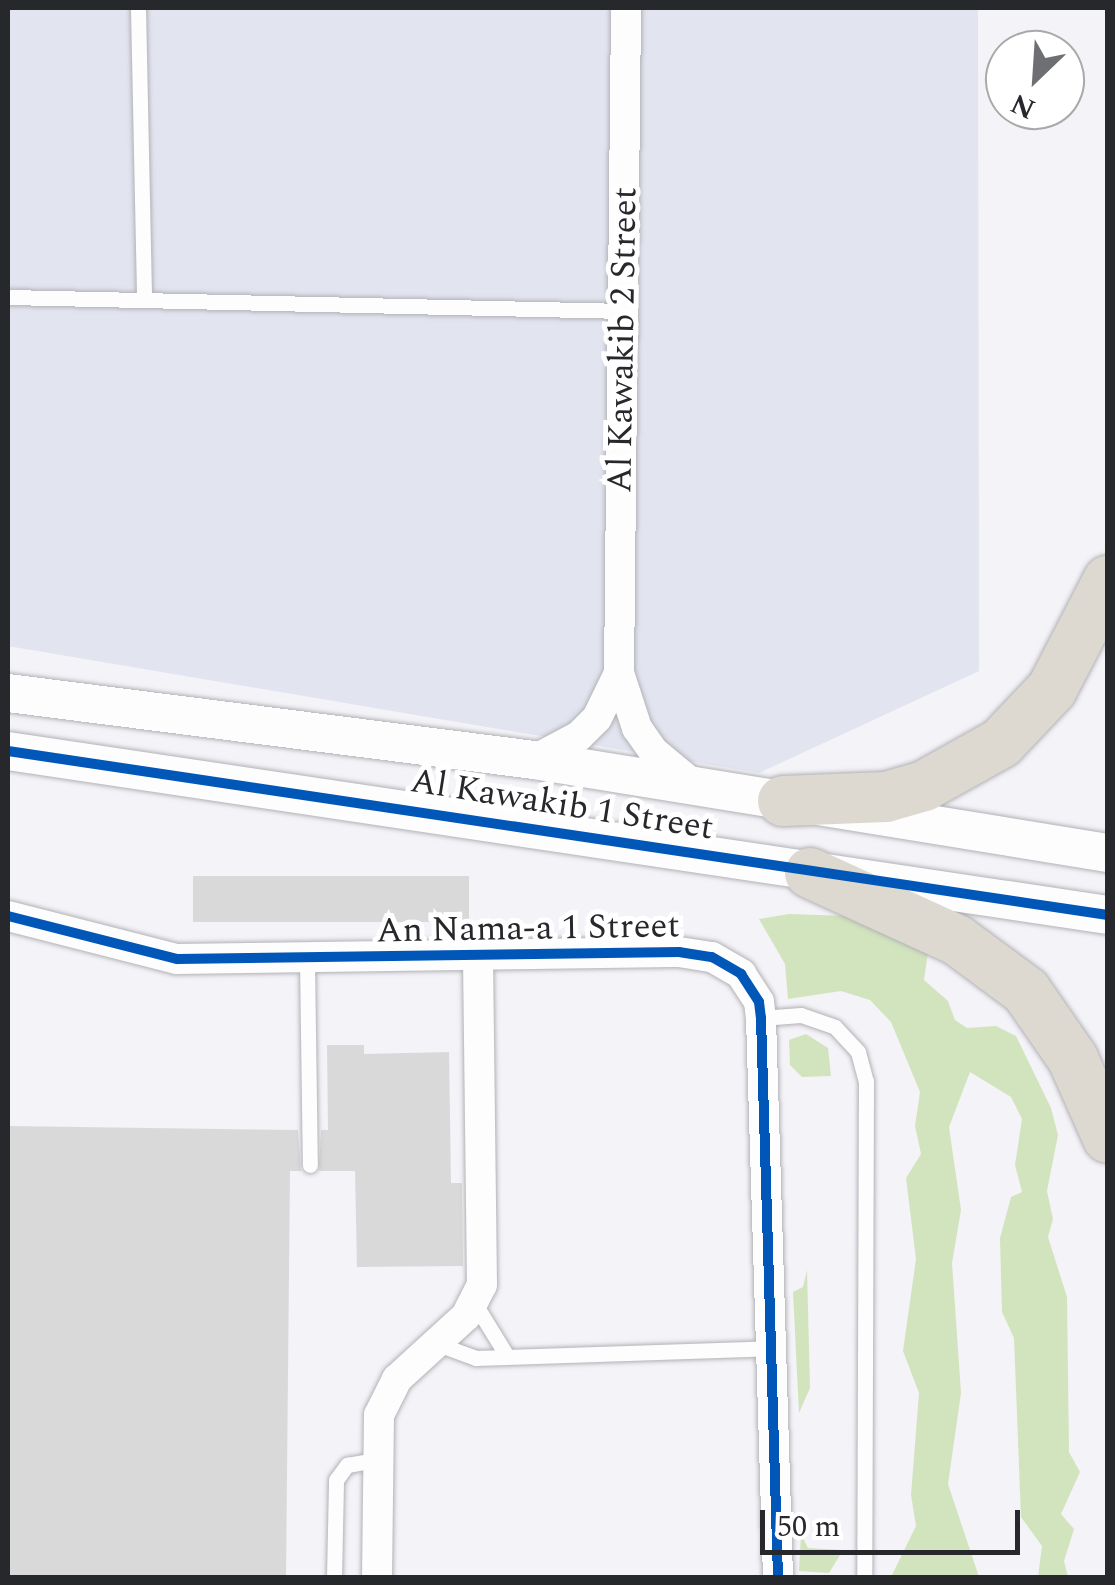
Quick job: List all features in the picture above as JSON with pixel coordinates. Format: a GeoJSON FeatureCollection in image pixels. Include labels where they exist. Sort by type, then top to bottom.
{"type":"FeatureCollection","features":[{"type":"Feature","properties":{"kind":"highway"},"geometry":{"type":"LineString","coordinates":[[783,801],[886,798],[924,786],[1001,742],[1052,689],[1108,581]]}},
{"type":"Feature","properties":{"kind":"highway"},"geometry":{"type":"LineString","coordinates":[[810,873],[957,940],[1026,991],[1073,1059],[1108,1138]]}},
{"type":"Feature","properties":{"kind":"street","name":"Al Kawakib 2 Street"},"geometry":{"type":"LineString","coordinates":[[626,8],[619,673],[626,701],[654,752],[700,789]]}},
{"type":"Feature","properties":{"kind":"street","name":"Al Kawakib 2 Street"},"geometry":{"type":"LineString","coordinates":[[534,760],[579,736],[597,718],[619,673]]}},
{"type":"Feature","properties":{"kind":"street","name":"Al Kawakib 1 Street"},"geometry":{"type":"LineString","coordinates":[[8,693],[534,760],[1108,853]]}},
{"type":"Feature","properties":{"kind":"street","name":"Al Kawakib 1 Street"},"geometry":{"type":"LineString","coordinates":[[8,750],[1108,915]]}},
{"type":"Feature","properties":{"kind":"street","name":"An Nama-a 1 Street"},"geometry":{"type":"LineString","coordinates":[[8,916],[154,956],[308,960],[712,957],[752,987],[761,1018],[778,1578]]}},
{"type":"Feature","properties":{"kind":"street"},"geometry":{"type":"LineString","coordinates":[[377,1578],[375,1460],[386,1396],[476,1304],[484,1256],[478,957]]}},
{"type":"Feature","properties":{"kind":"lane"},"geometry":{"type":"LineString","coordinates":[[138,8],[144,300]]}},
{"type":"Feature","properties":{"kind":"lane"},"geometry":{"type":"LineString","coordinates":[[8,297],[623,311]]}},
{"type":"Feature","properties":{"kind":"lane"},"geometry":{"type":"LineString","coordinates":[[308,960],[310,1165]]}},
{"type":"Feature","properties":{"kind":"lane"},"geometry":{"type":"LineString","coordinates":[[761,1018],[801,1016],[835,1028],[858,1052],[866,1081],[864,1578]]}},
{"type":"Feature","properties":{"kind":"lane"},"geometry":{"type":"LineString","coordinates":[[476,1304],[507,1356]]}},
{"type":"Feature","properties":{"kind":"lane"},"geometry":{"type":"LineString","coordinates":[[435,1342],[465,1356],[771,1348]]}},
{"type":"Feature","properties":{"kind":"lane"},"geometry":{"type":"LineString","coordinates":[[334,1578],[336,1480],[347,1465],[375,1460]]}},
{"type":"Feature","properties":{"kind":"shaded area"},"geometry":{"type":"Polygon","coordinates":[[[8,8],[978,8],[979,671],[759,773],[8,646],[8,8]]]}},
{"type":"Feature","properties":{"kind":"green space"},"geometry":{"type":"Polygon","coordinates":[[[789,914],[849,916],[928,952],[924,980],[948,1001],[955,1020],[967,1028],[996,1026],[1016,1036],[1051,1108],[1058,1135],[1047,1191],[1053,1219],[1048,1237],[1067,1297],[1069,1452],[1080,1472],[1061,1514],[1074,1529],[1064,1561],[1068,1577],[1038,1577],[1042,1546],[1021,1517],[1014,1338],[1002,1312],[1000,1238],[1011,1197],[1022,1192],[1015,1165],[1022,1119],[1011,1097],[970,1072],[949,1127],[961,1210],[952,1263],[961,1393],[948,1484],[979,1577],[891,1577],[916,1526],[911,1495],[919,1393],[903,1351],[916,1259],[906,1178],[921,1154],[915,1126],[920,1092],[891,1022],[870,1000],[841,991],[788,999],[785,964],[759,919],[789,914]]]}},
{"type":"Feature","properties":{"kind":"green space"},"geometry":{"type":"Polygon","coordinates":[[[806,1034],[828,1048],[831,1076],[802,1077],[790,1065],[789,1040],[806,1034]]]}},
{"type":"Feature","properties":{"kind":"green space"},"geometry":{"type":"Polygon","coordinates":[[[807,1270],[810,1388],[799,1413],[793,1292],[803,1287],[807,1270]]]}},
{"type":"Feature","properties":{"kind":"green space"},"geometry":{"type":"Polygon","coordinates":[[[801,1534],[808,1548],[843,1550],[829,1573],[799,1571],[801,1534]]]}},
{"type":"Feature","properties":{"kind":"building"},"geometry":{"type":"Polygon","coordinates":[[[193,876],[469,876],[469,922],[193,922],[193,876]]]}},
{"type":"Feature","properties":{"kind":"building"},"geometry":{"type":"Polygon","coordinates":[[[327,1045],[364,1045],[364,1054],[449,1052],[451,1183],[462,1183],[463,1266],[357,1267],[355,1171],[319,1171],[321,1130],[328,1130],[327,1045]]]}},
{"type":"Feature","properties":{"kind":"building"},"geometry":{"type":"Polygon","coordinates":[[[8,1126],[298,1130],[301,1171],[290,1171],[286,1578],[8,1578],[8,1126]]]}},
{"type":"Feature","properties":{"kind":"cycle path"},"geometry":{"type":"LineString","coordinates":[[8,751],[1108,915]]}},
{"type":"Feature","properties":{"kind":"cycle path"},"geometry":{"type":"LineString","coordinates":[[8,916],[177,959],[679,952],[712,957],[741,974],[759,1002],[761,1018],[778,1578]]}}]}
